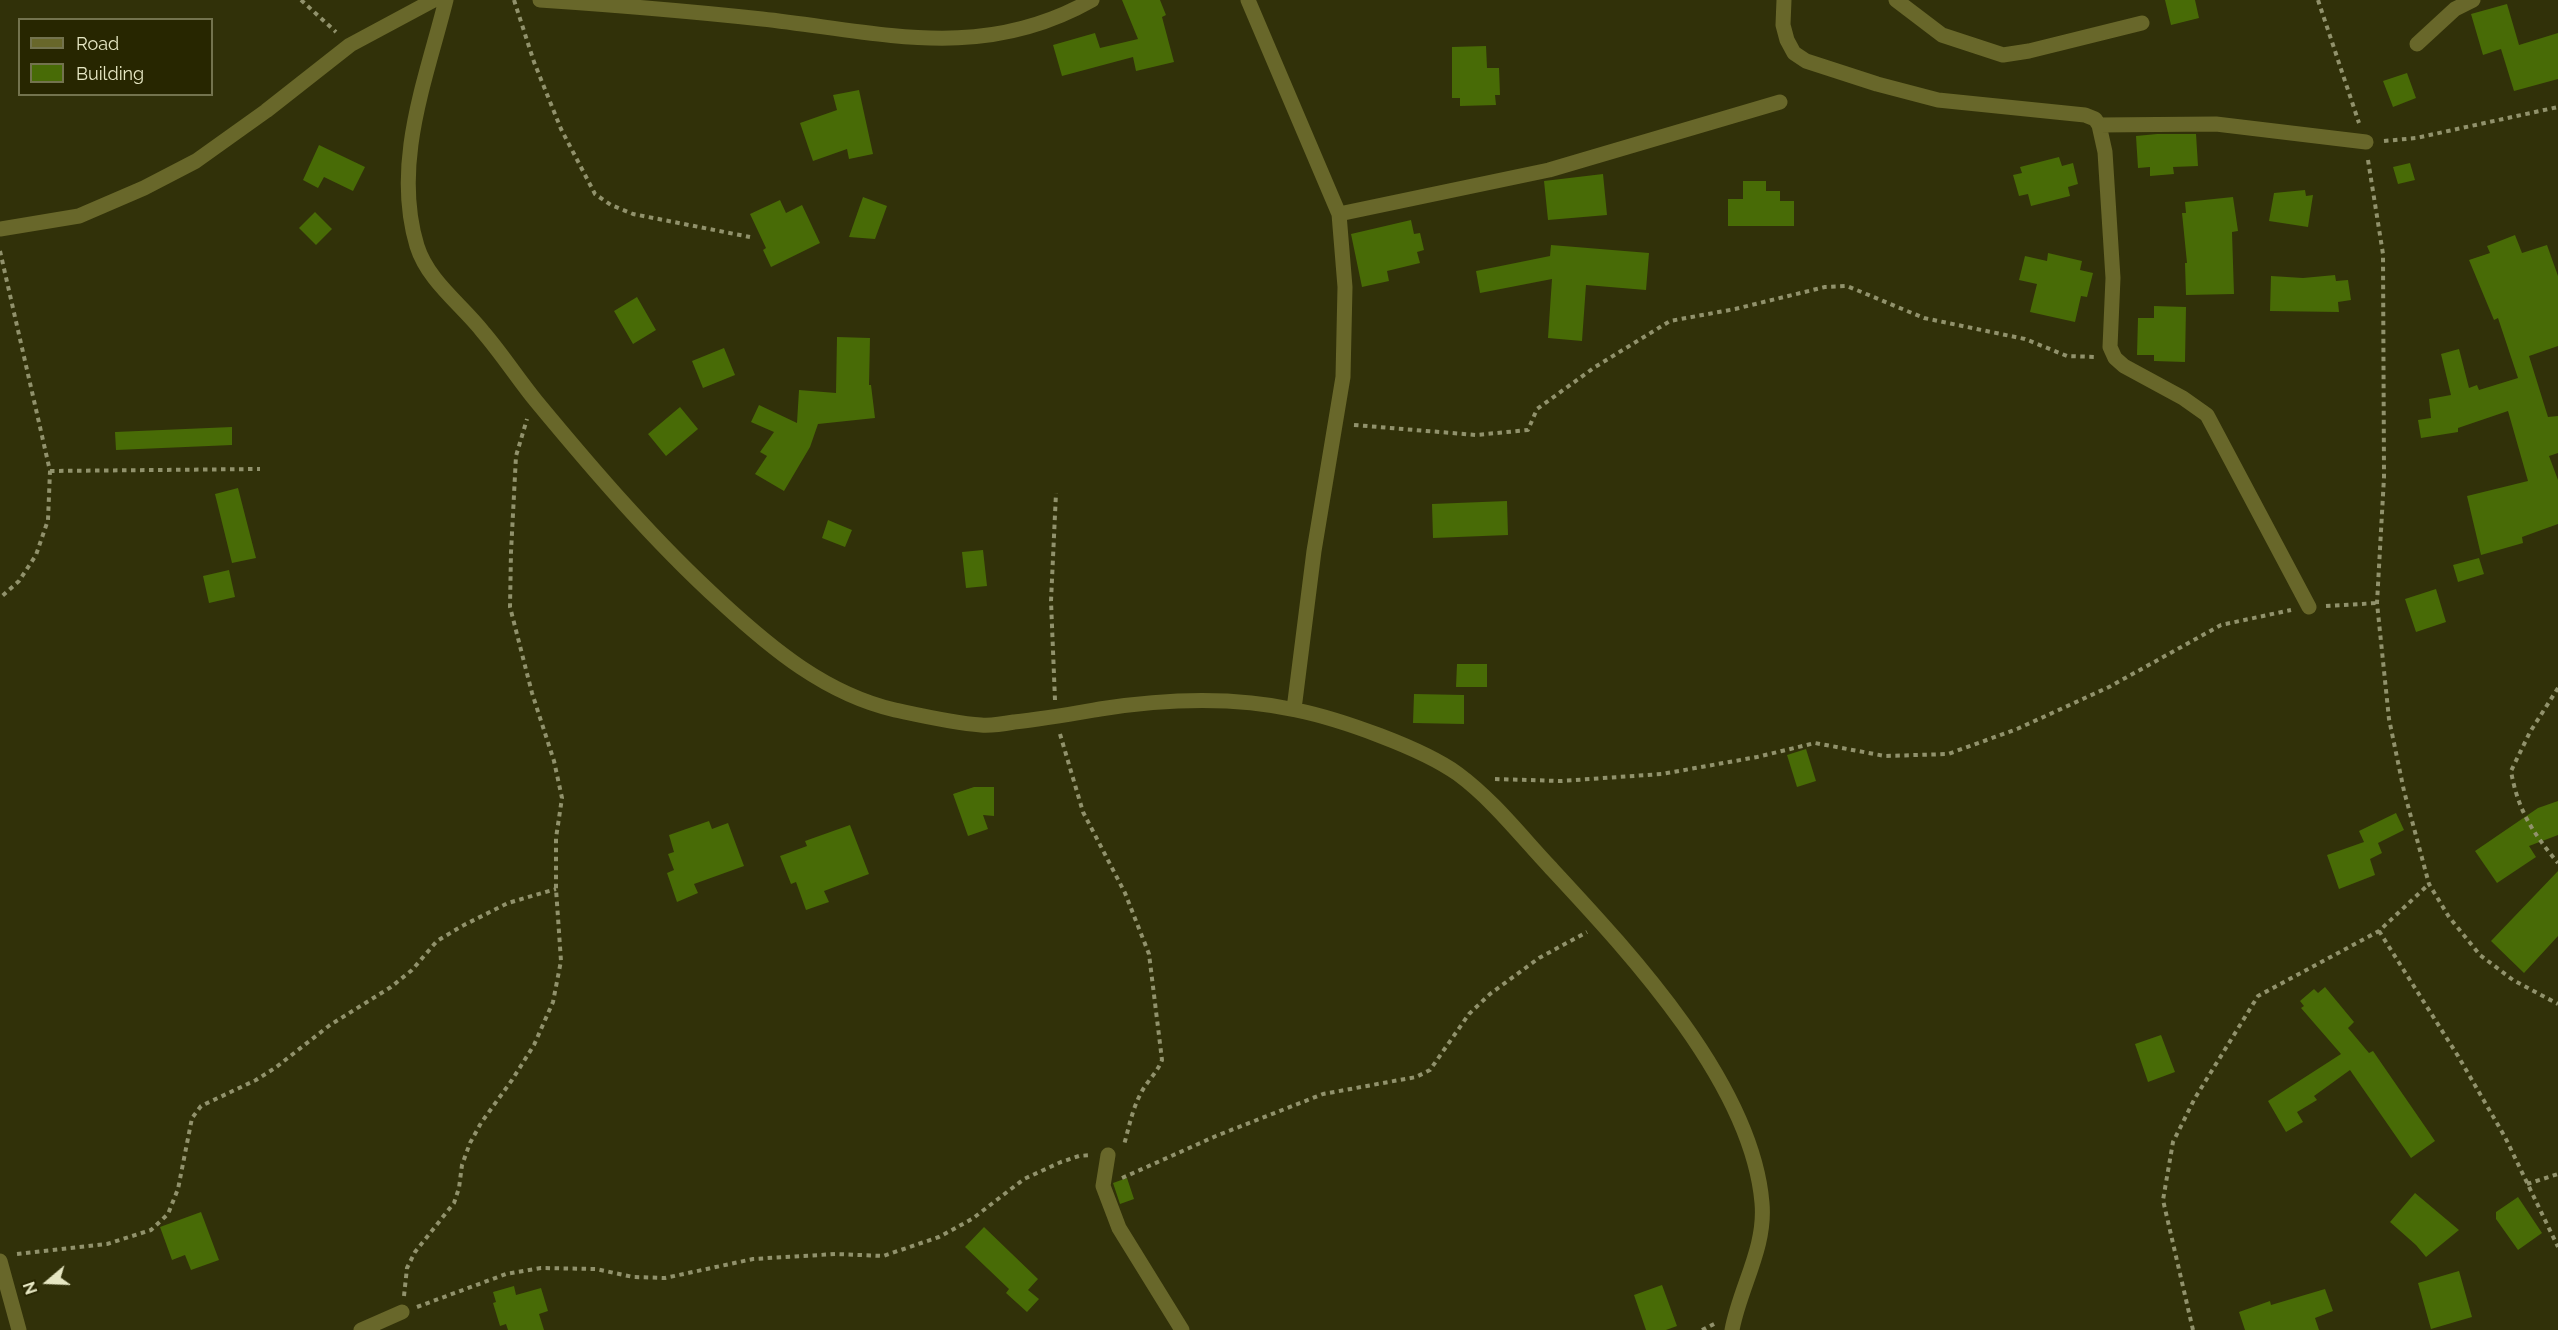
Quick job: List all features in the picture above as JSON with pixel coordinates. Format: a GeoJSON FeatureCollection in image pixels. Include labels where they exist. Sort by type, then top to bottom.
{"type":"FeatureCollection","features":[{"type":"Feature","properties":{"kind":"street"},"geometry":{"type":"LineString","coordinates":[[0,229],[79,216],[155,183],[196,161],[266,111],[350,45],[434,0]]}},
{"type":"Feature","properties":{"kind":"street"},"geometry":{"type":"LineString","coordinates":[[446,0],[420,90],[408,176],[409,212],[418,252],[432,276],[482,330],[534,398],[689,572],[769,646],[830,687],[891,709],[984,726],[1055,718],[1159,701],[1224,701],[1294,709],[1355,727],[1423,755],[1456,772],[1500,811],[1676,1010],[1723,1087],[1753,1153],[1763,1207],[1759,1244],[1735,1313],[1732,1330]]}},
{"type":"Feature","properties":{"kind":"street"},"geometry":{"type":"LineString","coordinates":[[540,0],[703,13],[862,34],[945,39],[1001,35],[1040,22],[1092,0]]}},
{"type":"Feature","properties":{"kind":"street"},"geometry":{"type":"LineString","coordinates":[[1248,0],[1339,214],[1345,298],[1343,377],[1314,551],[1294,709]]}},
{"type":"Feature","properties":{"kind":"street"},"geometry":{"type":"LineString","coordinates":[[1784,0],[1783,26],[1787,40],[1794,53],[1806,61],[1877,84],[1938,100],[2085,115],[2095,119],[2105,152],[2113,278],[2110,347],[2115,358],[2207,415],[2309,607]]}},
{"type":"Feature","properties":{"kind":"street"},"geometry":{"type":"LineString","coordinates":[[1896,0],[1942,35],[2003,55],[2142,23]]}},
{"type":"Feature","properties":{"kind":"street"},"geometry":{"type":"LineString","coordinates":[[2417,44],[2455,9],[2473,0]]}},
{"type":"Feature","properties":{"kind":"street"},"geometry":{"type":"LineString","coordinates":[[1339,214],[1549,170],[1780,102]]}},
{"type":"Feature","properties":{"kind":"street"},"geometry":{"type":"LineString","coordinates":[[2099,126],[2216,124],[2366,142]]}},
{"type":"Feature","properties":{"kind":"street"},"geometry":{"type":"LineString","coordinates":[[1108,1155],[1103,1186],[1119,1228],[1182,1330]]}},
{"type":"Feature","properties":{"kind":"street"},"geometry":{"type":"LineString","coordinates":[[6,1258],[19,1330]]}},
{"type":"Feature","properties":{"kind":"street"},"geometry":{"type":"LineString","coordinates":[[362,1330],[402,1312]]}},
{"type":"Feature","properties":{"kind":"path"},"geometry":{"type":"LineString","coordinates":[[302,0],[350,45]]}},
{"type":"Feature","properties":{"kind":"path"},"geometry":{"type":"LineString","coordinates":[[514,0],[545,91],[561,129],[595,194],[611,205],[633,214],[750,237]]}},
{"type":"Feature","properties":{"kind":"path"},"geometry":{"type":"LineString","coordinates":[[2318,0],[2366,142],[2383,254],[2384,477],[2377,603],[2389,719],[2404,790],[2429,884],[2449,917],[2480,955],[2513,980],[2558,1004]]}},
{"type":"Feature","properties":{"kind":"path"},"geometry":{"type":"LineString","coordinates":[[2366,142],[2416,138],[2558,107]]}},
{"type":"Feature","properties":{"kind":"path"},"geometry":{"type":"LineString","coordinates":[[0,251],[50,471],[48,520],[36,555],[19,581],[0,598]]}},
{"type":"Feature","properties":{"kind":"path"},"geometry":{"type":"LineString","coordinates":[[1335,424],[1476,435],[1527,430],[1537,409],[1595,367],[1670,321],[1735,309],[1825,286],[1846,286],[1924,318],[2025,339],[2067,356],[2115,358]]}},
{"type":"Feature","properties":{"kind":"path"},"geometry":{"type":"LineString","coordinates":[[534,398],[516,456],[510,607],[532,693],[554,761],[562,798],[556,838],[556,890],[561,962],[553,1002],[534,1045],[470,1143],[462,1166],[454,1203],[415,1252],[407,1268],[402,1312],[506,1274],[541,1268],[596,1269],[633,1277],[665,1278],[753,1259],[836,1254],[883,1256],[939,1237],[972,1219],[1024,1179],[1061,1162],[1079,1156],[1117,1153],[1122,1148],[1134,1106],[1142,1090],[1158,1071],[1162,1060],[1161,1035],[1149,954],[1125,893],[1083,812],[1055,718],[1051,601],[1056,493]]}},
{"type":"Feature","properties":{"kind":"path"},"geometry":{"type":"LineString","coordinates":[[50,471],[260,469]]}},
{"type":"Feature","properties":{"kind":"path"},"geometry":{"type":"LineString","coordinates":[[1456,772],[1506,781],[1561,781],[1662,774],[1757,757],[1815,743],[1885,756],[1948,754],[2018,729],[2109,687],[2221,625],[2309,607],[2377,603]]}},
{"type":"Feature","properties":{"kind":"path"},"geometry":{"type":"LineString","coordinates":[[2558,688],[2530,732],[2511,771],[2525,819],[2533,833],[2558,863]]}},
{"type":"Feature","properties":{"kind":"path"},"geometry":{"type":"LineString","coordinates":[[2193,1330],[2163,1200],[2173,1142],[2195,1098],[2258,996],[2379,931],[2429,884]]}},
{"type":"Feature","properties":{"kind":"path"},"geometry":{"type":"LineString","coordinates":[[6,1258],[107,1244],[151,1230],[168,1214],[178,1189],[192,1118],[201,1106],[256,1080],[330,1025],[391,987],[412,970],[437,941],[508,903],[556,890]]}},
{"type":"Feature","properties":{"kind":"path"},"geometry":{"type":"LineString","coordinates":[[1103,1186],[1216,1136],[1323,1094],[1416,1077],[1430,1070],[1441,1058],[1469,1014],[1490,994],[1539,958],[1601,925]]}},
{"type":"Feature","properties":{"kind":"path"},"geometry":{"type":"LineString","coordinates":[[2379,931],[2458,1056],[2505,1137],[2558,1247]]}},
{"type":"Feature","properties":{"kind":"path"},"geometry":{"type":"LineString","coordinates":[[2528,1184],[2558,1174]]}},
{"type":"Feature","properties":{"kind":"building"},"geometry":{"type":"Polygon","coordinates":[[[1122,0],[1160,0],[1166,15],[1162,17],[1174,62],[1136,71],[1133,57],[1062,76],[1053,45],[1095,33],[1100,48],[1138,39],[1122,0]]]}},
{"type":"Feature","properties":{"kind":"building"},"geometry":{"type":"Polygon","coordinates":[[[2165,0],[2195,0],[2199,18],[2171,25],[2165,0]]]}},
{"type":"Feature","properties":{"kind":"building"},"geometry":{"type":"Polygon","coordinates":[[[2507,4],[2519,45],[2558,33],[2558,79],[2514,91],[2501,49],[2483,55],[2471,14],[2507,4]]]}},
{"type":"Feature","properties":{"kind":"building"},"geometry":{"type":"Polygon","coordinates":[[[1486,46],[1487,68],[1499,68],[1500,95],[1495,95],[1496,105],[1460,106],[1460,98],[1452,98],[1452,47],[1486,46]]]}},
{"type":"Feature","properties":{"kind":"building"},"geometry":{"type":"Polygon","coordinates":[[[2407,73],[2416,98],[2393,107],[2383,81],[2407,73]]]}},
{"type":"Feature","properties":{"kind":"building"},"geometry":{"type":"Polygon","coordinates":[[[859,90],[873,154],[849,159],[847,149],[813,161],[800,123],[837,110],[833,95],[859,90]]]}},
{"type":"Feature","properties":{"kind":"building"},"geometry":{"type":"Polygon","coordinates":[[[2196,134],[2198,166],[2173,167],[2174,174],[2150,176],[2150,167],[2138,168],[2136,136],[2196,134]]]}},
{"type":"Feature","properties":{"kind":"building"},"geometry":{"type":"Polygon","coordinates":[[[319,145],[365,167],[353,191],[324,177],[318,188],[303,180],[319,145]]]}},
{"type":"Feature","properties":{"kind":"building"},"geometry":{"type":"Polygon","coordinates":[[[2059,157],[2062,166],[2073,163],[2078,184],[2068,187],[2070,196],[2031,206],[2028,194],[2019,196],[2013,175],[2022,173],[2020,167],[2059,157]]]}},
{"type":"Feature","properties":{"kind":"building"},"geometry":{"type":"Polygon","coordinates":[[[2410,163],[2415,180],[2398,184],[2393,167],[2410,163]]]}},
{"type":"Feature","properties":{"kind":"building"},"geometry":{"type":"Polygon","coordinates":[[[1603,174],[1607,215],[1548,220],[1544,181],[1603,174]]]}},
{"type":"Feature","properties":{"kind":"building"},"geometry":{"type":"Polygon","coordinates":[[[1743,181],[1766,181],[1766,191],[1780,191],[1780,201],[1794,201],[1794,226],[1728,226],[1728,199],[1743,199],[1743,181]]]}},
{"type":"Feature","properties":{"kind":"building"},"geometry":{"type":"Polygon","coordinates":[[[2305,190],[2306,196],[2313,195],[2308,227],[2269,221],[2274,193],[2305,190]]]}},
{"type":"Feature","properties":{"kind":"building"},"geometry":{"type":"Polygon","coordinates":[[[863,197],[887,206],[875,239],[849,237],[863,197]]]}},
{"type":"Feature","properties":{"kind":"building"},"geometry":{"type":"Polygon","coordinates":[[[2233,197],[2238,231],[2232,232],[2234,294],[2186,295],[2185,263],[2187,263],[2182,213],[2186,213],[2185,202],[2233,197]]]}},
{"type":"Feature","properties":{"kind":"building"},"geometry":{"type":"Polygon","coordinates":[[[780,200],[786,213],[802,205],[820,243],[771,267],[763,250],[766,248],[750,214],[780,200]]]}},
{"type":"Feature","properties":{"kind":"building"},"geometry":{"type":"Polygon","coordinates":[[[315,212],[332,229],[316,245],[299,228],[315,212]]]}},
{"type":"Feature","properties":{"kind":"building"},"geometry":{"type":"Polygon","coordinates":[[[1411,220],[1414,234],[1420,233],[1424,250],[1417,252],[1420,263],[1387,271],[1389,281],[1362,287],[1351,234],[1411,220]]]}},
{"type":"Feature","properties":{"kind":"building"},"geometry":{"type":"Polygon","coordinates":[[[2515,235],[2522,253],[2547,245],[2558,276],[2558,346],[2529,356],[2548,417],[2558,416],[2558,453],[2549,456],[2558,480],[2558,524],[2522,537],[2523,543],[2481,555],[2467,496],[2528,481],[2508,411],[2458,428],[2458,432],[2421,438],[2418,420],[2431,418],[2429,399],[2451,395],[2441,354],[2459,349],[2469,388],[2477,385],[2479,390],[2518,378],[2498,318],[2494,320],[2469,260],[2490,253],[2487,246],[2515,235]]]}},
{"type":"Feature","properties":{"kind":"building"},"geometry":{"type":"Polygon","coordinates":[[[1551,245],[1649,253],[1646,290],[1586,285],[1582,341],[1548,338],[1552,279],[1480,293],[1476,271],[1550,256],[1551,245]]]}},
{"type":"Feature","properties":{"kind":"building"},"geometry":{"type":"Polygon","coordinates":[[[2048,253],[2082,261],[2080,270],[2093,273],[2087,297],[2081,296],[2075,322],[2030,312],[2037,284],[2019,280],[2025,256],[2047,261],[2048,253]]]}},
{"type":"Feature","properties":{"kind":"building"},"geometry":{"type":"Polygon","coordinates":[[[2335,275],[2336,281],[2348,280],[2351,300],[2338,302],[2339,312],[2270,311],[2271,276],[2303,278],[2335,275]]]}},
{"type":"Feature","properties":{"kind":"building"},"geometry":{"type":"Polygon","coordinates":[[[637,297],[656,330],[633,344],[614,311],[637,297]]]}},
{"type":"Feature","properties":{"kind":"building"},"geometry":{"type":"Polygon","coordinates":[[[2154,306],[2186,307],[2185,362],[2154,361],[2154,355],[2137,355],[2138,318],[2154,318],[2154,306]]]}},
{"type":"Feature","properties":{"kind":"building"},"geometry":{"type":"Polygon","coordinates":[[[837,337],[870,338],[869,385],[871,385],[875,418],[818,424],[810,447],[784,491],[755,474],[767,456],[760,452],[774,432],[751,422],[759,405],[797,423],[799,390],[836,393],[837,337]]]}},
{"type":"Feature","properties":{"kind":"building"},"geometry":{"type":"Polygon","coordinates":[[[724,348],[735,375],[703,388],[692,361],[724,348]]]}},
{"type":"Feature","properties":{"kind":"building"},"geometry":{"type":"Polygon","coordinates":[[[680,407],[698,429],[666,456],[648,434],[680,407]]]}},
{"type":"Feature","properties":{"kind":"building"},"geometry":{"type":"Polygon","coordinates":[[[232,427],[232,445],[116,450],[115,432],[232,427]]]}},
{"type":"Feature","properties":{"kind":"building"},"geometry":{"type":"Polygon","coordinates":[[[238,488],[256,558],[232,563],[215,494],[238,488]]]}},
{"type":"Feature","properties":{"kind":"building"},"geometry":{"type":"Polygon","coordinates":[[[1507,501],[1508,535],[1433,538],[1432,504],[1507,501]]]}},
{"type":"Feature","properties":{"kind":"building"},"geometry":{"type":"Polygon","coordinates":[[[828,520],[852,530],[845,547],[822,538],[828,520]]]}},
{"type":"Feature","properties":{"kind":"building"},"geometry":{"type":"Polygon","coordinates":[[[983,550],[987,586],[966,588],[962,552],[983,550]]]}},
{"type":"Feature","properties":{"kind":"building"},"geometry":{"type":"Polygon","coordinates":[[[2479,558],[2484,574],[2458,582],[2453,565],[2479,558]]]}},
{"type":"Feature","properties":{"kind":"building"},"geometry":{"type":"Polygon","coordinates":[[[229,570],[235,597],[209,603],[203,576],[229,570]]]}},
{"type":"Feature","properties":{"kind":"building"},"geometry":{"type":"Polygon","coordinates":[[[2436,589],[2446,622],[2416,632],[2405,599],[2436,589]]]}},
{"type":"Feature","properties":{"kind":"building"},"geometry":{"type":"Polygon","coordinates":[[[1457,664],[1487,664],[1487,687],[1456,687],[1457,664]]]}},
{"type":"Feature","properties":{"kind":"building"},"geometry":{"type":"Polygon","coordinates":[[[1414,694],[1464,695],[1464,724],[1413,723],[1414,694]]]}},
{"type":"Feature","properties":{"kind":"building"},"geometry":{"type":"Polygon","coordinates":[[[1806,749],[1816,781],[1797,787],[1787,755],[1806,749]]]}},
{"type":"Feature","properties":{"kind":"building"},"geometry":{"type":"Polygon","coordinates":[[[974,787],[994,787],[994,816],[983,815],[988,829],[968,836],[953,794],[974,787]]]}},
{"type":"Feature","properties":{"kind":"building"},"geometry":{"type":"Polygon","coordinates":[[[2558,801],[2558,835],[2529,846],[2536,857],[2497,883],[2475,851],[2538,808],[2558,801]]]}},
{"type":"Feature","properties":{"kind":"building"},"geometry":{"type":"Polygon","coordinates":[[[2396,813],[2404,830],[2378,843],[2382,853],[2370,859],[2375,875],[2339,889],[2327,855],[2364,842],[2359,831],[2396,813]]]}},
{"type":"Feature","properties":{"kind":"building"},"geometry":{"type":"Polygon","coordinates":[[[709,821],[712,829],[728,823],[744,866],[694,884],[698,893],[677,902],[667,873],[674,870],[668,854],[674,852],[669,835],[709,821]]]}},
{"type":"Feature","properties":{"kind":"building"},"geometry":{"type":"Polygon","coordinates":[[[850,825],[869,874],[824,891],[829,902],[806,910],[796,882],[791,884],[780,856],[807,846],[805,841],[850,825]]]}},
{"type":"Feature","properties":{"kind":"building"},"geometry":{"type":"Polygon","coordinates":[[[2558,871],[2558,936],[2524,973],[2491,941],[2558,871]]]}},
{"type":"Feature","properties":{"kind":"building"},"geometry":{"type":"Polygon","coordinates":[[[2325,987],[2354,1022],[2348,1028],[2369,1053],[2373,1051],[2435,1141],[2411,1158],[2350,1070],[2314,1096],[2317,1100],[2297,1112],[2303,1122],[2286,1132],[2268,1101],[2341,1054],[2301,1008],[2304,1006],[2300,1001],[2314,989],[2318,993],[2325,987]]]}},
{"type":"Feature","properties":{"kind":"building"},"geometry":{"type":"Polygon","coordinates":[[[2161,1035],[2175,1072],[2148,1082],[2135,1044],[2161,1035]]]}},
{"type":"Feature","properties":{"kind":"building"},"geometry":{"type":"Polygon","coordinates":[[[1127,1178],[1134,1199],[1120,1204],[1113,1183],[1127,1178]]]}},
{"type":"Feature","properties":{"kind":"building"},"geometry":{"type":"Polygon","coordinates":[[[2415,1193],[2459,1230],[2426,1257],[2390,1222],[2415,1193]]]}},
{"type":"Feature","properties":{"kind":"building"},"geometry":{"type":"Polygon","coordinates":[[[2518,1197],[2542,1233],[2518,1250],[2496,1219],[2496,1212],[2518,1197]]]}},
{"type":"Feature","properties":{"kind":"building"},"geometry":{"type":"Polygon","coordinates":[[[201,1212],[219,1260],[191,1270],[185,1255],[172,1260],[160,1227],[201,1212]]]}},
{"type":"Feature","properties":{"kind":"building"},"geometry":{"type":"Polygon","coordinates":[[[984,1227],[1038,1279],[1028,1290],[1039,1299],[1027,1312],[1006,1293],[1009,1289],[965,1247],[984,1227]]]}},
{"type":"Feature","properties":{"kind":"building"},"geometry":{"type":"Polygon","coordinates":[[[2459,1271],[2472,1317],[2431,1329],[2418,1283],[2459,1271]]]}},
{"type":"Feature","properties":{"kind":"building"},"geometry":{"type":"Polygon","coordinates":[[[1662,1285],[1677,1326],[1666,1330],[1646,1330],[1634,1295],[1662,1285]]]}},
{"type":"Feature","properties":{"kind":"building"},"geometry":{"type":"Polygon","coordinates":[[[514,1286],[516,1295],[541,1288],[548,1311],[539,1314],[544,1330],[508,1330],[506,1324],[500,1326],[493,1303],[496,1302],[493,1292],[514,1286]]]}},
{"type":"Feature","properties":{"kind":"building"},"geometry":{"type":"Polygon","coordinates":[[[2325,1289],[2333,1311],[2315,1318],[2319,1330],[2245,1330],[2239,1312],[2270,1301],[2271,1305],[2325,1289]]]}}]}
